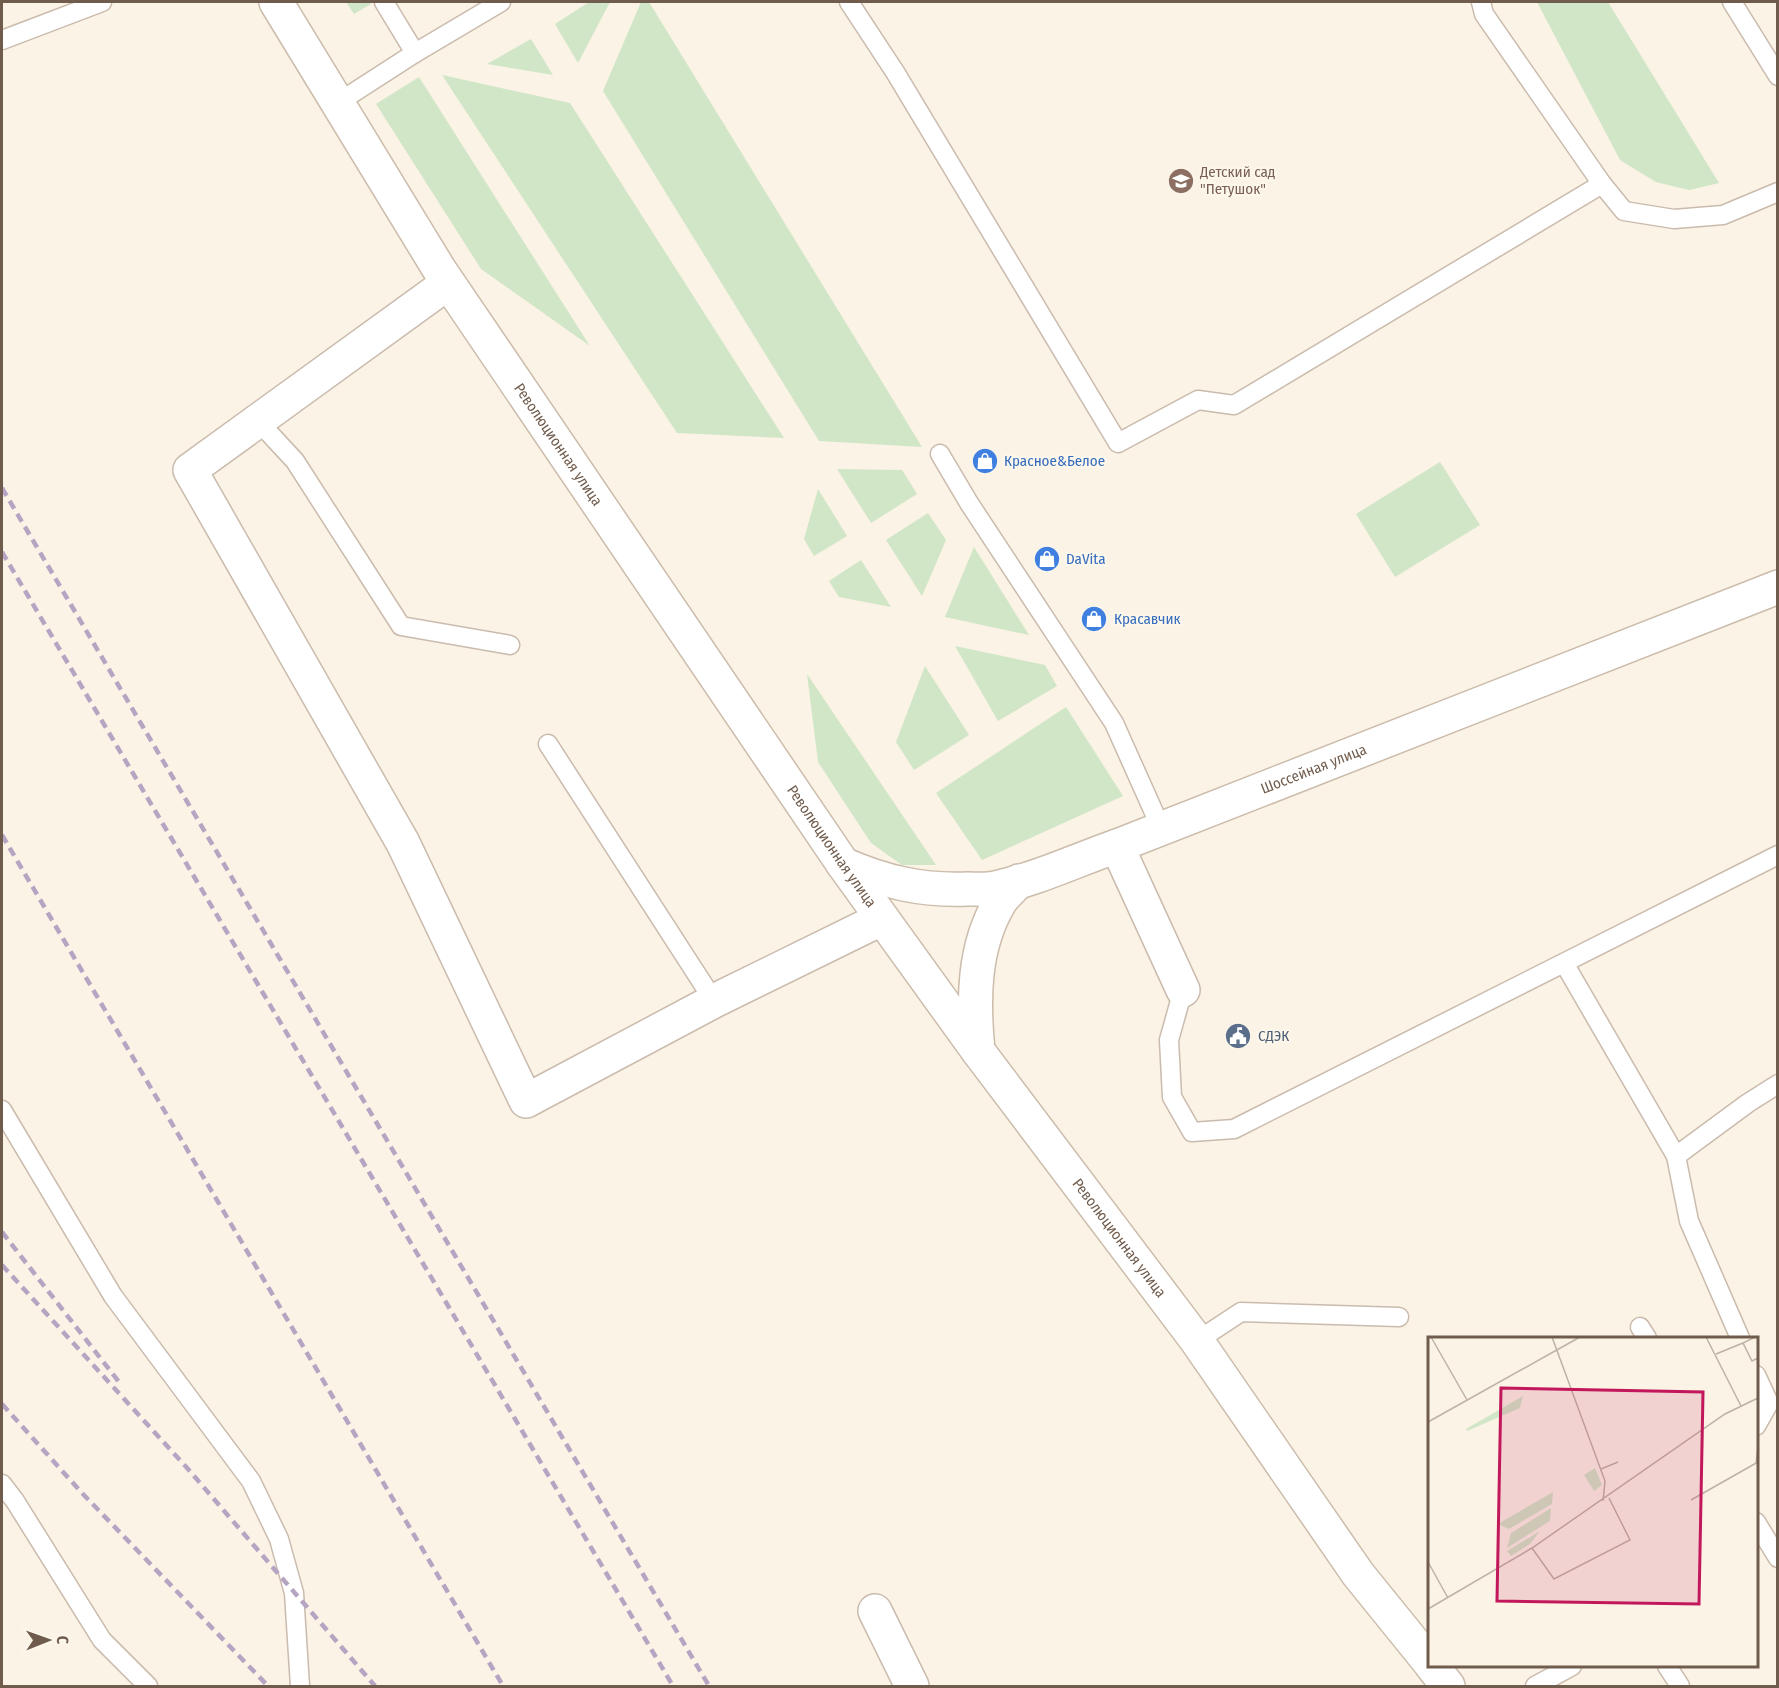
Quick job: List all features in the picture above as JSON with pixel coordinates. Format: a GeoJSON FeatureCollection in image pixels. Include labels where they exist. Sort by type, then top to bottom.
{"type":"FeatureCollection","features":[{"type":"Feature","properties":{"kind":"main road","name":"Революционная улица"},"geometry":{"type":"LineString","coordinates":[[276,2],[448,283],[881,919],[1197,1341],[1358,1574],[1428,1660]]}},
{"type":"Feature","properties":{"kind":"main road"},"geometry":{"type":"LineString","coordinates":[[448,283],[190,470],[403,843],[526,1101],[714,1001],[881,919]]}},
{"type":"Feature","properties":{"kind":"main road","name":"Шоссейная улица"},"geometry":{"type":"LineString","coordinates":[[843,864],[875,878],[916,888],[957,890],[993,888],[1019,881],[1117,846],[1778,587]]}},
{"type":"Feature","properties":{"kind":"main road"},"geometry":{"type":"LineString","coordinates":[[1117,846],[1183,990]]}},
{"type":"Feature","properties":{"kind":"main road"},"geometry":{"type":"LineString","coordinates":[[978,1051],[975,1014],[977,966],[985,936],[1001,901],[1019,881]]}},
{"type":"Feature","properties":{"kind":"main road"},"geometry":{"type":"LineString","coordinates":[[876,1611],[912,1686]]}},
{"type":"Feature","properties":{"kind":"main road","name":"Революционная улица"},"geometry":{"type":"LineString","coordinates":[[1433,1667],[1448,1686]]}},
{"type":"Feature","properties":{"kind":"lane"},"geometry":{"type":"LineString","coordinates":[[2,40],[102,2]]}},
{"type":"Feature","properties":{"kind":"lane"},"geometry":{"type":"LineString","coordinates":[[384,2],[415,53]]}},
{"type":"Feature","properties":{"kind":"lane"},"geometry":{"type":"LineString","coordinates":[[339,102],[501,2]]}},
{"type":"Feature","properties":{"kind":"lane"},"geometry":{"type":"LineString","coordinates":[[849,2],[895,72],[1118,444],[1198,400],[1234,405],[1602,184]]}},
{"type":"Feature","properties":{"kind":"lane"},"geometry":{"type":"LineString","coordinates":[[1481,2],[1484,14],[1602,184],[1624,211],[1674,219],[1724,215],[1778,192]]}},
{"type":"Feature","properties":{"kind":"lane"},"geometry":{"type":"LineString","coordinates":[[1732,2],[1778,76]]}},
{"type":"Feature","properties":{"kind":"lane"},"geometry":{"type":"LineString","coordinates":[[258,421],[295,461],[401,626],[510,645]]}},
{"type":"Feature","properties":{"kind":"lane"},"geometry":{"type":"LineString","coordinates":[[940,454],[1114,723],[1161,828]]}},
{"type":"Feature","properties":{"kind":"lane"},"geometry":{"type":"LineString","coordinates":[[549,744],[714,1001]]}},
{"type":"Feature","properties":{"kind":"lane"},"geometry":{"type":"LineString","coordinates":[[1183,990],[1169,1040],[1172,1097],[1192,1132],[1234,1129],[1778,855]]}},
{"type":"Feature","properties":{"kind":"lane"},"geometry":{"type":"LineString","coordinates":[[1564,963],[1677,1156],[1689,1221],[1740,1337]]}},
{"type":"Feature","properties":{"kind":"lane"},"geometry":{"type":"LineString","coordinates":[[1677,1156],[1748,1103],[1778,1084]]}},
{"type":"Feature","properties":{"kind":"lane"},"geometry":{"type":"LineString","coordinates":[[2,1110],[113,1296],[251,1481],[279,1539],[294,1593],[300,1686]]}},
{"type":"Feature","properties":{"kind":"lane"},"geometry":{"type":"LineString","coordinates":[[1197,1341],[1241,1312],[1399,1317]]}},
{"type":"Feature","properties":{"kind":"lane"},"geometry":{"type":"LineString","coordinates":[[1758,1379],[1769,1403],[1758,1422]]}},
{"type":"Feature","properties":{"kind":"lane"},"geometry":{"type":"LineString","coordinates":[[2,1484],[102,1640],[148,1686]]}},
{"type":"Feature","properties":{"kind":"lane"},"geometry":{"type":"LineString","coordinates":[[1758,1525],[1778,1558]]}},
{"type":"Feature","properties":{"kind":"lane"},"geometry":{"type":"LineString","coordinates":[[1535,1686],[1568,1667]]}},
{"type":"Feature","properties":{"kind":"lane"},"geometry":{"type":"LineString","coordinates":[[1668,1667],[1680,1686]]}},
{"type":"Feature","properties":{"kind":"green space"},"geometry":{"type":"Polygon","coordinates":[[[346,2],[369,2],[371,4],[354,14],[346,2]]]}},
{"type":"Feature","properties":{"kind":"green space"},"geometry":{"type":"Polygon","coordinates":[[[589,2],[610,2],[578,63],[555,24],[589,2]]]}},
{"type":"Feature","properties":{"kind":"green space"},"geometry":{"type":"Polygon","coordinates":[[[641,2],[649,2],[922,447],[819,441],[603,91],[641,2]]]}},
{"type":"Feature","properties":{"kind":"green space"},"geometry":{"type":"Polygon","coordinates":[[[1537,2],[1608,2],[1719,183],[1689,190],[1656,182],[1620,160],[1537,2]]]}},
{"type":"Feature","properties":{"kind":"green space"},"geometry":{"type":"Polygon","coordinates":[[[531,39],[553,75],[487,64],[531,39]]]}},
{"type":"Feature","properties":{"kind":"green space"},"geometry":{"type":"Polygon","coordinates":[[[442,75],[570,103],[784,438],[677,433],[442,75]]]}},
{"type":"Feature","properties":{"kind":"green space"},"geometry":{"type":"Polygon","coordinates":[[[419,77],[590,346],[481,269],[376,104],[419,77]]]}},
{"type":"Feature","properties":{"kind":"green space"},"geometry":{"type":"Polygon","coordinates":[[[1440,462],[1480,525],[1395,577],[1356,514],[1440,462]]]}},
{"type":"Feature","properties":{"kind":"green space"},"geometry":{"type":"Polygon","coordinates":[[[837,469],[902,470],[917,494],[871,523],[837,469]]]}},
{"type":"Feature","properties":{"kind":"green space"},"geometry":{"type":"Polygon","coordinates":[[[818,489],[847,536],[814,556],[804,539],[818,489]]]}},
{"type":"Feature","properties":{"kind":"green space"},"geometry":{"type":"Polygon","coordinates":[[[928,513],[946,540],[922,596],[886,540],[928,513]]]}},
{"type":"Feature","properties":{"kind":"green space"},"geometry":{"type":"Polygon","coordinates":[[[974,547],[1029,635],[945,617],[974,547]]]}},
{"type":"Feature","properties":{"kind":"green space"},"geometry":{"type":"Polygon","coordinates":[[[861,560],[891,607],[839,597],[829,581],[861,560]]]}},
{"type":"Feature","properties":{"kind":"green space"},"geometry":{"type":"Polygon","coordinates":[[[955,646],[1045,665],[1057,686],[998,721],[955,646]]]}},
{"type":"Feature","properties":{"kind":"green space"},"geometry":{"type":"Polygon","coordinates":[[[925,666],[969,735],[914,770],[896,742],[925,666]]]}},
{"type":"Feature","properties":{"kind":"green space"},"geometry":{"type":"Polygon","coordinates":[[[807,674],[936,865],[902,865],[871,843],[818,762],[807,674]]]}},
{"type":"Feature","properties":{"kind":"green space"},"geometry":{"type":"Polygon","coordinates":[[[1066,707],[1123,796],[982,860],[936,793],[1066,707]]]}},
{"type":"Feature","properties":{"kind":"railway"},"geometry":{"type":"LineString","coordinates":[[2,488],[709,1686]]}},
{"type":"Feature","properties":{"kind":"railway"},"geometry":{"type":"LineString","coordinates":[[2,552],[673,1686]]}},
{"type":"Feature","properties":{"kind":"railway"},"geometry":{"type":"LineString","coordinates":[[2,835],[503,1686]]}},
{"type":"Feature","properties":{"kind":"railway"},"geometry":{"type":"LineString","coordinates":[[2,1232],[119,1382]]}},
{"type":"Feature","properties":{"kind":"railway"},"geometry":{"type":"LineString","coordinates":[[2,1265],[188,1469],[375,1686]]}},
{"type":"Feature","properties":{"kind":"railway"},"geometry":{"type":"LineString","coordinates":[[2,1404],[82,1493],[268,1686]]}},
{"type":"Feature","properties":{"kind":"place","name":"Детский сад \"Петушок\""},"geometry":{"type":"Point","coordinates":[1181,181]}},
{"type":"Feature","properties":{"kind":"place","name":"Красное&Белое"},"geometry":{"type":"Point","coordinates":[985,461]}},
{"type":"Feature","properties":{"kind":"place","name":"DaVita"},"geometry":{"type":"Point","coordinates":[1047,559]}},
{"type":"Feature","properties":{"kind":"place","name":"Красавчик"},"geometry":{"type":"Point","coordinates":[1094,619]}},
{"type":"Feature","properties":{"kind":"place","name":"СДЭК"},"geometry":{"type":"Point","coordinates":[1238,1036]}}]}
